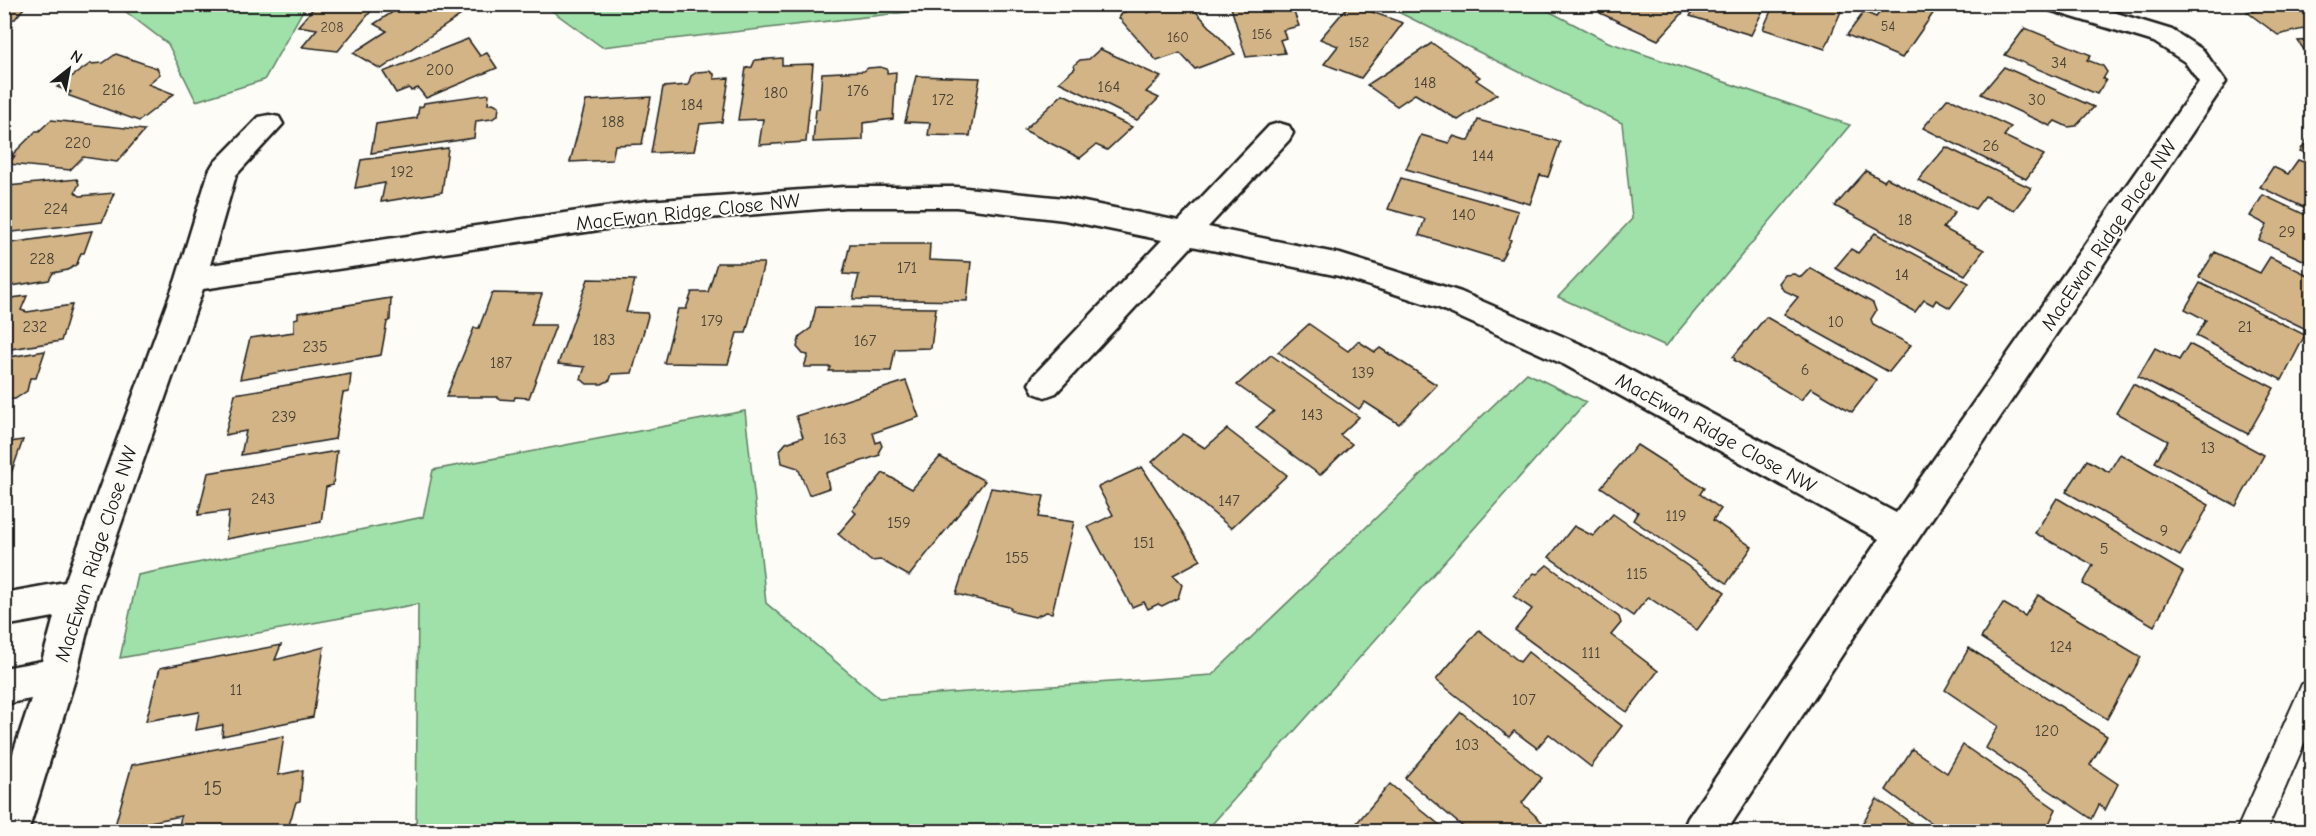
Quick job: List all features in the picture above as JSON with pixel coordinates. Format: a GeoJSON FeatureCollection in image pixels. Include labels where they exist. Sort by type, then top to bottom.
{"type":"FeatureCollection","features":[{"type":"Feature","properties":{"kind":"street","name":"MacEwan Ridge Place NW"},"geometry":{"type":"LineString","coordinates":[[1902,534],[2213,82],[2194,56],[2163,36],[2058,4]]}},
{"type":"Feature","properties":{"kind":"street","name":"MacEwan Ridge Close NW"},"geometry":{"type":"LineString","coordinates":[[8,831],[57,676],[78,596],[191,279],[223,171],[269,124]]}},
{"type":"Feature","properties":{"kind":"street"},"geometry":{"type":"LineString","coordinates":[[1045,384],[1279,133]]}},
{"type":"Feature","properties":{"kind":"street","name":"MacEwan Ridge Close NW"},"geometry":{"type":"LineString","coordinates":[[191,279],[646,212],[845,197],[956,197],[1064,209],[1340,265],[1450,300],[1576,356],[1902,534]]}},
{"type":"Feature","properties":{"kind":"street"},"geometry":{"type":"LineString","coordinates":[[1702,831],[1902,534]]}},
{"type":"Feature","properties":{"kind":"street"},"geometry":{"type":"LineString","coordinates":[[4,610],[78,596]]}},
{"type":"Feature","properties":{"kind":"street"},"geometry":{"type":"LineString","coordinates":[[4,686],[57,676]]}},
{"type":"Feature","properties":{"kind":"lane"},"geometry":{"type":"LineString","coordinates":[[2251,831],[2312,693]]}},
{"type":"Feature","properties":{"kind":"green space"},"geometry":{"type":"Polygon","coordinates":[[[117,5],[306,5],[264,80],[196,101],[168,44],[117,5]]]}},
{"type":"Feature","properties":{"kind":"green space"},"geometry":{"type":"Polygon","coordinates":[[[544,5],[970,5],[602,47],[544,5]]]}},
{"type":"Feature","properties":{"kind":"green space"},"geometry":{"type":"Polygon","coordinates":[[[1384,5],[1537,5],[1608,42],[1850,125],[1666,346],[1558,297],[1632,219],[1622,123],[1384,5]]]}},
{"type":"Feature","properties":{"kind":"green space"},"geometry":{"type":"Polygon","coordinates":[[[1527,373],[1586,402],[1206,831],[416,831],[418,604],[120,658],[138,575],[423,517],[433,470],[745,411],[766,603],[879,698],[1212,675],[1527,373]]]}},
{"type":"Feature","properties":{"kind":"building"},"geometry":{"type":"Polygon","coordinates":[[[4,4],[27,4],[15,19],[4,20],[4,4]]]}},
{"type":"Feature","properties":{"kind":"building"},"geometry":{"type":"Polygon","coordinates":[[[317,4],[377,4],[338,51],[302,47],[317,29],[298,26],[317,4]]]}},
{"type":"Feature","properties":{"kind":"building"},"geometry":{"type":"Polygon","coordinates":[[[405,4],[445,4],[443,6],[461,15],[381,69],[353,53],[387,31],[374,24],[405,4]]]}},
{"type":"Feature","properties":{"kind":"building"},"geometry":{"type":"Polygon","coordinates":[[[1172,4],[1189,4],[1235,54],[1195,69],[1180,53],[1157,61],[1119,18],[1122,13],[1137,7],[1148,13],[1172,4]]]}},
{"type":"Feature","properties":{"kind":"building"},"geometry":{"type":"Polygon","coordinates":[[[1230,4],[1291,4],[1299,26],[1283,30],[1286,38],[1280,40],[1285,53],[1246,57],[1230,4]]]}},
{"type":"Feature","properties":{"kind":"building"},"geometry":{"type":"Polygon","coordinates":[[[1350,4],[1403,23],[1361,78],[1324,64],[1338,46],[1320,39],[1350,4]]]}},
{"type":"Feature","properties":{"kind":"building"},"geometry":{"type":"Polygon","coordinates":[[[1608,4],[1691,4],[1658,40],[1600,13],[1608,4]]]}},
{"type":"Feature","properties":{"kind":"building"},"geometry":{"type":"Polygon","coordinates":[[[1697,4],[1766,4],[1751,35],[1690,16],[1697,4]]]}},
{"type":"Feature","properties":{"kind":"building"},"geometry":{"type":"Polygon","coordinates":[[[1774,4],[1831,4],[1842,9],[1825,49],[1763,29],[1774,4]]]}},
{"type":"Feature","properties":{"kind":"building"},"geometry":{"type":"Polygon","coordinates":[[[1886,4],[1914,4],[1934,12],[1902,58],[1847,35],[1864,12],[1876,17],[1886,4]]]}},
{"type":"Feature","properties":{"kind":"building"},"geometry":{"type":"Polygon","coordinates":[[[2251,4],[2312,4],[2312,27],[2278,35],[2247,12],[2258,10],[2251,4]]]}},
{"type":"Feature","properties":{"kind":"building"},"geometry":{"type":"Polygon","coordinates":[[[2025,28],[2091,55],[2087,60],[2103,66],[2107,72],[2103,79],[2106,80],[2097,94],[2005,55],[2025,28]]]}},
{"type":"Feature","properties":{"kind":"building"},"geometry":{"type":"Polygon","coordinates":[[[468,39],[480,56],[487,53],[497,68],[426,98],[418,88],[411,91],[409,88],[396,93],[383,72],[468,39]]]}},
{"type":"Feature","properties":{"kind":"building"},"geometry":{"type":"Polygon","coordinates":[[[2312,40],[2312,62],[2298,41],[2312,40]]]}},
{"type":"Feature","properties":{"kind":"building"},"geometry":{"type":"Polygon","coordinates":[[[1432,43],[1480,77],[1476,80],[1497,94],[1458,120],[1415,94],[1397,106],[1367,85],[1432,43]]]}},
{"type":"Feature","properties":{"kind":"building"},"geometry":{"type":"Polygon","coordinates":[[[1100,49],[1161,77],[1146,92],[1159,98],[1137,120],[1059,82],[1075,68],[1074,65],[1080,60],[1089,59],[1100,49]]]}},
{"type":"Feature","properties":{"kind":"building"},"geometry":{"type":"Polygon","coordinates":[[[116,54],[157,68],[160,74],[148,84],[174,94],[139,121],[67,95],[71,92],[57,87],[90,64],[103,63],[116,54]]]}},
{"type":"Feature","properties":{"kind":"building"},"geometry":{"type":"Polygon","coordinates":[[[782,58],[782,65],[813,64],[806,142],[759,145],[763,119],[738,120],[746,68],[752,67],[755,60],[782,58]]]}},
{"type":"Feature","properties":{"kind":"building"},"geometry":{"type":"Polygon","coordinates":[[[2004,67],[2094,107],[2076,126],[2068,127],[2055,121],[2050,126],[1981,94],[2004,67]]]}},
{"type":"Feature","properties":{"kind":"building"},"geometry":{"type":"Polygon","coordinates":[[[868,68],[887,69],[887,73],[896,72],[893,119],[863,123],[863,140],[813,142],[822,73],[864,71],[868,68]]]}},
{"type":"Feature","properties":{"kind":"building"},"geometry":{"type":"Polygon","coordinates":[[[709,71],[714,74],[714,79],[729,78],[722,122],[700,124],[694,151],[651,153],[663,87],[688,85],[691,76],[697,72],[709,71]]]}},
{"type":"Feature","properties":{"kind":"building"},"geometry":{"type":"Polygon","coordinates":[[[916,76],[980,78],[970,136],[928,135],[930,123],[905,122],[916,76]]]}},
{"type":"Feature","properties":{"kind":"building"},"geometry":{"type":"Polygon","coordinates":[[[489,94],[488,104],[493,103],[499,106],[498,115],[492,119],[476,121],[474,138],[371,153],[376,124],[417,118],[419,107],[424,103],[489,94]]]}},
{"type":"Feature","properties":{"kind":"building"},"geometry":{"type":"Polygon","coordinates":[[[1063,94],[1132,127],[1107,150],[1096,145],[1080,158],[1024,130],[1063,94]]]}},
{"type":"Feature","properties":{"kind":"building"},"geometry":{"type":"Polygon","coordinates":[[[651,97],[642,144],[615,145],[612,160],[570,162],[586,101],[651,97]]]}},
{"type":"Feature","properties":{"kind":"building"},"geometry":{"type":"Polygon","coordinates":[[[1947,99],[1954,100],[2011,127],[2004,136],[2044,155],[2026,179],[1923,128],[1947,99]]]}},
{"type":"Feature","properties":{"kind":"building"},"geometry":{"type":"Polygon","coordinates":[[[51,120],[145,130],[117,162],[83,157],[70,170],[8,164],[15,156],[11,156],[36,131],[51,120]]]}},
{"type":"Feature","properties":{"kind":"building"},"geometry":{"type":"Polygon","coordinates":[[[1478,120],[1560,142],[1548,177],[1540,175],[1530,204],[1406,169],[1421,135],[1449,143],[1453,136],[1469,141],[1478,120]]]}},
{"type":"Feature","properties":{"kind":"building"},"geometry":{"type":"Polygon","coordinates":[[[2312,131],[2312,156],[2300,151],[2312,131]]]}},
{"type":"Feature","properties":{"kind":"building"},"geometry":{"type":"Polygon","coordinates":[[[1946,147],[2031,188],[2014,210],[1985,196],[1975,209],[1918,180],[1946,147]]]}},
{"type":"Feature","properties":{"kind":"building"},"geometry":{"type":"Polygon","coordinates":[[[448,148],[442,192],[381,202],[385,183],[355,188],[361,160],[448,148]]]}},
{"type":"Feature","properties":{"kind":"building"},"geometry":{"type":"Polygon","coordinates":[[[2298,160],[2312,165],[2312,211],[2260,187],[2273,167],[2288,174],[2298,160]]]}},
{"type":"Feature","properties":{"kind":"building"},"geometry":{"type":"Polygon","coordinates":[[[1866,171],[1884,181],[1887,178],[1955,212],[1943,228],[1984,250],[1965,275],[1835,206],[1866,171]]]}},
{"type":"Feature","properties":{"kind":"building"},"geometry":{"type":"Polygon","coordinates":[[[1401,178],[1518,211],[1509,239],[1511,240],[1501,260],[1419,235],[1425,219],[1388,209],[1401,178]]]}},
{"type":"Feature","properties":{"kind":"building"},"geometry":{"type":"Polygon","coordinates":[[[77,179],[79,184],[75,192],[80,196],[114,193],[102,222],[4,233],[4,191],[8,186],[77,179]]]}},
{"type":"Feature","properties":{"kind":"building"},"geometry":{"type":"Polygon","coordinates":[[[2263,195],[2312,218],[2312,264],[2259,240],[2267,225],[2250,216],[2263,195]]]}},
{"type":"Feature","properties":{"kind":"building"},"geometry":{"type":"Polygon","coordinates":[[[92,231],[84,253],[81,253],[77,264],[68,270],[53,273],[49,280],[4,287],[4,244],[92,231]]]}},
{"type":"Feature","properties":{"kind":"building"},"geometry":{"type":"Polygon","coordinates":[[[1875,233],[1969,283],[1950,308],[1936,300],[1933,305],[1924,300],[1915,312],[1835,268],[1851,249],[1858,253],[1875,233]]]}},
{"type":"Feature","properties":{"kind":"building"},"geometry":{"type":"Polygon","coordinates":[[[850,244],[930,244],[929,260],[971,262],[967,301],[853,299],[859,275],[843,274],[850,244]]]}},
{"type":"Feature","properties":{"kind":"building"},"geometry":{"type":"Polygon","coordinates":[[[2215,252],[2260,273],[2270,257],[2312,277],[2312,332],[2199,277],[2215,252]]]}},
{"type":"Feature","properties":{"kind":"building"},"geometry":{"type":"Polygon","coordinates":[[[717,263],[764,263],[746,333],[737,333],[728,364],[664,363],[678,309],[686,309],[692,292],[708,292],[717,263]]]}},
{"type":"Feature","properties":{"kind":"building"},"geometry":{"type":"Polygon","coordinates":[[[1810,268],[1873,303],[1876,311],[1871,319],[1873,325],[1911,345],[1889,372],[1784,314],[1798,297],[1783,290],[1779,283],[1785,275],[1794,274],[1801,277],[1810,268]]]}},
{"type":"Feature","properties":{"kind":"building"},"geometry":{"type":"Polygon","coordinates":[[[588,279],[635,280],[626,312],[647,313],[648,316],[632,373],[612,374],[610,380],[602,384],[587,384],[581,379],[585,367],[558,364],[588,279]]]}},
{"type":"Feature","properties":{"kind":"building"},"geometry":{"type":"Polygon","coordinates":[[[2200,283],[2305,335],[2282,380],[2196,336],[2206,320],[2185,309],[2200,283]]]}},
{"type":"Feature","properties":{"kind":"building"},"geometry":{"type":"Polygon","coordinates":[[[492,293],[542,294],[531,325],[556,325],[529,398],[515,397],[514,400],[498,399],[498,397],[446,397],[474,328],[479,328],[492,293]]]}},
{"type":"Feature","properties":{"kind":"building"},"geometry":{"type":"Polygon","coordinates":[[[27,296],[21,310],[27,312],[72,305],[61,341],[4,350],[4,299],[27,296]]]}},
{"type":"Feature","properties":{"kind":"building"},"geometry":{"type":"Polygon","coordinates":[[[391,298],[390,320],[387,322],[381,355],[240,379],[250,338],[294,332],[294,319],[298,318],[298,313],[391,298]]]}},
{"type":"Feature","properties":{"kind":"building"},"geometry":{"type":"Polygon","coordinates":[[[816,307],[936,308],[931,348],[895,349],[891,371],[829,371],[831,367],[804,367],[808,355],[803,354],[797,347],[800,336],[811,328],[816,307]]]}},
{"type":"Feature","properties":{"kind":"building"},"geometry":{"type":"Polygon","coordinates":[[[1766,317],[1877,380],[1852,412],[1811,388],[1801,400],[1734,360],[1733,357],[1766,317]]]}},
{"type":"Feature","properties":{"kind":"building"},"geometry":{"type":"Polygon","coordinates":[[[1309,324],[1348,351],[1358,341],[1375,352],[1380,348],[1437,385],[1399,424],[1365,402],[1359,409],[1278,352],[1309,324]]]}},
{"type":"Feature","properties":{"kind":"building"},"geometry":{"type":"Polygon","coordinates":[[[2189,344],[2274,388],[2248,434],[2138,377],[2155,348],[2179,360],[2189,344]]]}},
{"type":"Feature","properties":{"kind":"building"},"geometry":{"type":"Polygon","coordinates":[[[45,351],[36,378],[30,378],[27,391],[15,399],[4,400],[4,358],[45,351]]]}},
{"type":"Feature","properties":{"kind":"building"},"geometry":{"type":"Polygon","coordinates":[[[1271,355],[1359,417],[1340,435],[1352,444],[1320,475],[1256,428],[1274,411],[1237,385],[1271,355]]]}},
{"type":"Feature","properties":{"kind":"building"},"geometry":{"type":"Polygon","coordinates":[[[351,374],[349,392],[343,393],[335,439],[241,455],[246,431],[225,435],[235,394],[351,374]]]}},
{"type":"Feature","properties":{"kind":"building"},"geometry":{"type":"Polygon","coordinates":[[[906,381],[919,417],[873,433],[876,443],[880,441],[882,446],[879,451],[880,455],[826,473],[829,488],[809,495],[798,468],[782,463],[780,450],[786,443],[803,437],[796,416],[906,381]]]}},
{"type":"Feature","properties":{"kind":"building"},"geometry":{"type":"Polygon","coordinates":[[[2133,384],[2264,455],[2236,506],[2155,462],[2168,441],[2116,413],[2133,384]]]}},
{"type":"Feature","properties":{"kind":"building"},"geometry":{"type":"Polygon","coordinates":[[[1227,429],[1287,475],[1231,528],[1152,462],[1183,434],[1205,448],[1227,429]]]}},
{"type":"Feature","properties":{"kind":"building"},"geometry":{"type":"Polygon","coordinates":[[[23,440],[8,482],[4,482],[4,443],[23,440]]]}},
{"type":"Feature","properties":{"kind":"building"},"geometry":{"type":"Polygon","coordinates":[[[1637,445],[1704,488],[1700,494],[1721,509],[1713,520],[1752,547],[1727,583],[1633,520],[1638,512],[1601,487],[1637,445]]]}},
{"type":"Feature","properties":{"kind":"building"},"geometry":{"type":"Polygon","coordinates":[[[337,451],[333,485],[326,487],[321,522],[226,539],[229,511],[198,515],[208,473],[337,451]]]}},
{"type":"Feature","properties":{"kind":"building"},"geometry":{"type":"Polygon","coordinates":[[[2120,454],[2209,505],[2180,556],[2066,492],[2087,460],[2109,472],[2120,454]]]}},
{"type":"Feature","properties":{"kind":"building"},"geometry":{"type":"Polygon","coordinates":[[[940,457],[985,481],[909,576],[881,560],[871,561],[838,534],[856,513],[852,510],[883,473],[912,489],[940,457]]]}},
{"type":"Feature","properties":{"kind":"building"},"geometry":{"type":"Polygon","coordinates":[[[1142,467],[1201,560],[1173,575],[1182,585],[1178,598],[1162,606],[1158,604],[1148,609],[1144,602],[1132,607],[1088,527],[1113,515],[1098,487],[1142,467]]]}},
{"type":"Feature","properties":{"kind":"building"},"geometry":{"type":"Polygon","coordinates":[[[991,488],[1044,496],[1039,517],[1074,522],[1052,613],[1046,612],[1035,617],[1014,612],[1009,607],[956,594],[991,488]]]}},
{"type":"Feature","properties":{"kind":"building"},"geometry":{"type":"Polygon","coordinates":[[[2057,498],[2183,572],[2154,626],[2083,584],[2093,565],[2035,533],[2057,498]]]}},
{"type":"Feature","properties":{"kind":"building"},"geometry":{"type":"Polygon","coordinates":[[[1613,514],[1725,592],[1697,630],[1648,597],[1633,616],[1549,557],[1574,526],[1593,536],[1613,514]]]}},
{"type":"Feature","properties":{"kind":"building"},"geometry":{"type":"Polygon","coordinates":[[[1547,565],[1619,617],[1621,623],[1611,635],[1658,671],[1627,712],[1515,630],[1532,609],[1513,596],[1534,573],[1537,574],[1547,565]]]}},
{"type":"Feature","properties":{"kind":"building"},"geometry":{"type":"Polygon","coordinates":[[[2038,595],[2141,657],[2107,719],[1981,638],[2003,603],[2025,616],[2038,595]]]}},
{"type":"Feature","properties":{"kind":"building"},"geometry":{"type":"Polygon","coordinates":[[[1479,630],[1520,662],[1528,652],[1622,726],[1591,767],[1549,734],[1537,748],[1514,731],[1509,737],[1436,680],[1479,630]]]}},
{"type":"Feature","properties":{"kind":"building"},"geometry":{"type":"Polygon","coordinates":[[[281,645],[275,660],[324,647],[313,717],[222,736],[223,725],[196,730],[199,712],[146,721],[160,668],[281,645]]]}},
{"type":"Feature","properties":{"kind":"building"},"geometry":{"type":"Polygon","coordinates":[[[1969,648],[2107,736],[2090,765],[2118,784],[2105,810],[2099,805],[2092,819],[1986,748],[1998,726],[1945,690],[1969,648]]]}},
{"type":"Feature","properties":{"kind":"building"},"geometry":{"type":"Polygon","coordinates":[[[1461,712],[1542,778],[1522,803],[1542,822],[1535,832],[1469,832],[1405,778],[1461,712]]]}},
{"type":"Feature","properties":{"kind":"building"},"geometry":{"type":"Polygon","coordinates":[[[284,736],[278,775],[303,770],[300,801],[296,802],[289,825],[255,832],[178,832],[181,816],[114,829],[132,765],[284,736]]]}},
{"type":"Feature","properties":{"kind":"building"},"geometry":{"type":"Polygon","coordinates":[[[1963,745],[2056,809],[2045,832],[1943,832],[1886,790],[1912,749],[1947,773],[1963,745]]]}},
{"type":"Feature","properties":{"kind":"building"},"geometry":{"type":"Polygon","coordinates":[[[1390,784],[1448,832],[1349,832],[1390,784]]]}},
{"type":"Feature","properties":{"kind":"building"},"geometry":{"type":"Polygon","coordinates":[[[1877,799],[1924,832],[1857,832],[1877,799]]]}}]}
